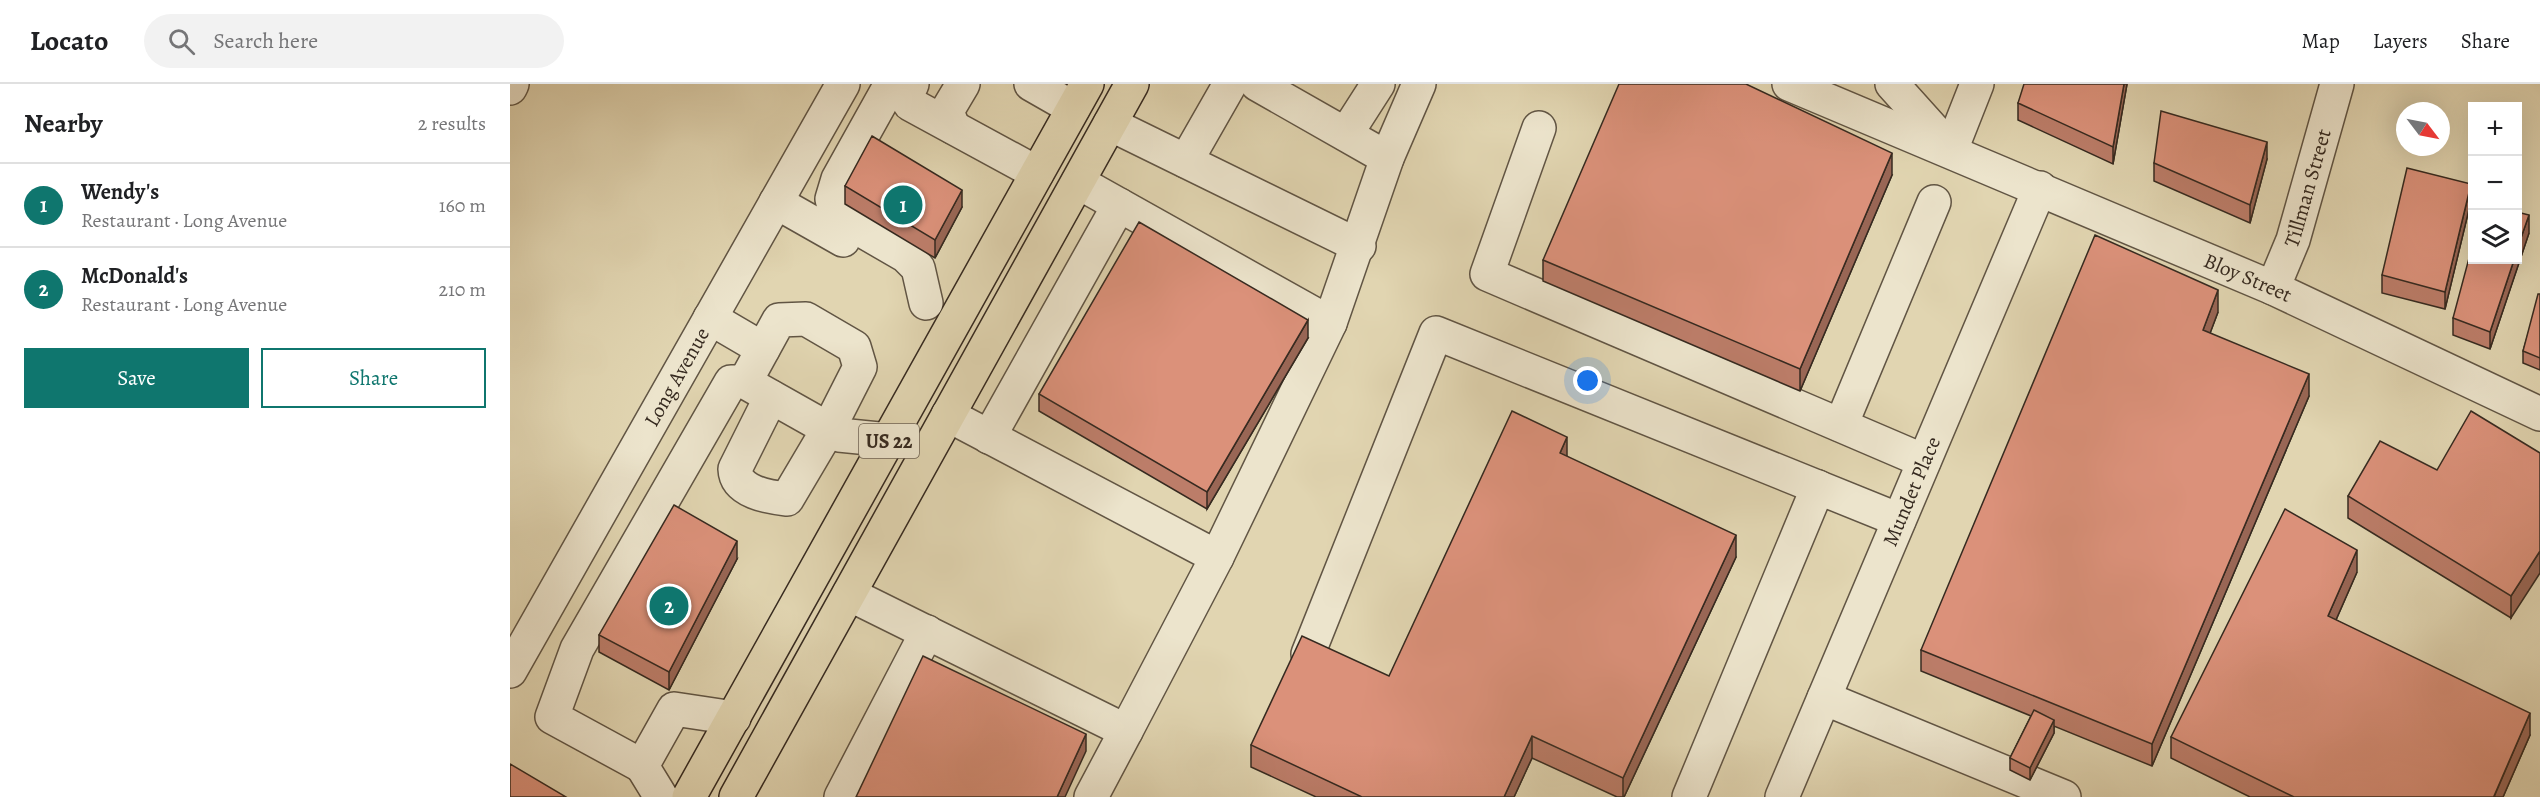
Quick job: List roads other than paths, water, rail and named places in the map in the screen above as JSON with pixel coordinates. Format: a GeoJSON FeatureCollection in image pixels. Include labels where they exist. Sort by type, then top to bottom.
{"type":"FeatureCollection","features":[{"type":"Feature","properties":{"kind":"highway","name":"US 22"},"geometry":{"type":"LineString","coordinates":[[736,797],[1132,84]]}},
{"type":"Feature","properties":{"kind":"highway","name":"US 22"},"geometry":{"type":"LineString","coordinates":[[689,797],[1080,96]]}},
{"type":"Feature","properties":{"kind":"street"},"geometry":{"type":"LineString","coordinates":[[510,88],[512,84]]}},
{"type":"Feature","properties":{"kind":"street","name":"Long Avenue"},"geometry":{"type":"LineString","coordinates":[[510,671],[843,84]]}},
{"type":"Feature","properties":{"kind":"street"},"geometry":{"type":"LineString","coordinates":[[953,128],[947,111],[963,84]]}},
{"type":"Feature","properties":{"kind":"street"},"geometry":{"type":"LineString","coordinates":[[1031,84],[1080,96]]}},
{"type":"Feature","properties":{"kind":"street"},"geometry":{"type":"LineString","coordinates":[[1186,161],[1230,84]]}},
{"type":"Feature","properties":{"kind":"street"},"geometry":{"type":"LineString","coordinates":[[1257,84],[1387,158]]}},
{"type":"Feature","properties":{"kind":"street"},"geometry":{"type":"LineString","coordinates":[[1346,135],[1378,84]]}},
{"type":"Feature","properties":{"kind":"street"},"geometry":{"type":"LineString","coordinates":[[1091,797],[1217,557],[1330,323],[1359,246],[1387,158],[1419,84]]}},
{"type":"Feature","properties":{"kind":"street","name":"Bloy Street"},"geometry":{"type":"LineString","coordinates":[[1892,84],[1951,150]]}},
{"type":"Feature","properties":{"kind":"street"},"geometry":{"type":"LineString","coordinates":[[1951,150],[1977,84]]}},
{"type":"Feature","properties":{"kind":"street","name":"Tillman Street"},"geometry":{"type":"LineString","coordinates":[[2273,288],[2294,240],[2337,84]]}},
{"type":"Feature","properties":{"kind":"street","name":"Bloy Street"},"geometry":{"type":"LineString","coordinates":[[1796,85],[2273,288],[2540,414]]}},
{"type":"Feature","properties":{"kind":"street"},"geometry":{"type":"LineString","coordinates":[[840,228],[832,199],[838,179],[905,91],[953,128],[1037,173]]}},
{"type":"Feature","properties":{"kind":"street"},"geometry":{"type":"LineString","coordinates":[[1110,124],[1359,246]]}},
{"type":"Feature","properties":{"kind":"street"},"geometry":{"type":"LineString","coordinates":[[1539,128],[1487,274],[1924,461]]}},
{"type":"Feature","properties":{"kind":"street"},"geometry":{"type":"LineString","coordinates":[[1078,182],[1330,323]]}},
{"type":"Feature","properties":{"kind":"street","name":"Mundet Place"},"geometry":{"type":"LineString","coordinates":[[1782,797],[2040,188]]}},
{"type":"Feature","properties":{"kind":"street"},"geometry":{"type":"LineString","coordinates":[[776,202],[906,256],[918,268],[926,303],[952,327]]}},
{"type":"Feature","properties":{"kind":"street"},"geometry":{"type":"LineString","coordinates":[[1841,425],[1934,202]]}},
{"type":"Feature","properties":{"kind":"street"},"geometry":{"type":"LineString","coordinates":[[989,437],[1119,205]]}},
{"type":"Feature","properties":{"kind":"street"},"geometry":{"type":"LineString","coordinates":[[710,318],[763,349]]}},
{"type":"Feature","properties":{"kind":"street"},"geometry":{"type":"LineString","coordinates":[[806,319],[854,347],[860,367],[829,428],[787,499],[771,497],[739,483],[735,469],[758,389],[763,349],[779,320],[806,319]]}},
{"type":"Feature","properties":{"kind":"street"},"geometry":{"type":"LineString","coordinates":[[1308,654],[1436,333],[1899,520]]}},
{"type":"Feature","properties":{"kind":"street"},"geometry":{"type":"LineString","coordinates":[[661,797],[642,766],[552,717],[577,649],[731,382],[758,389],[839,435],[889,440]]}},
{"type":"Feature","properties":{"kind":"street"},"geometry":{"type":"LineString","coordinates":[[948,415],[1217,557]]}},
{"type":"Feature","properties":{"kind":"street"},"geometry":{"type":"LineString","coordinates":[[1689,797],[1818,487]]}},
{"type":"Feature","properties":{"kind":"street"},"geometry":{"type":"LineString","coordinates":[[849,594],[1126,731]]}},
{"type":"Feature","properties":{"kind":"street"},"geometry":{"type":"LineString","coordinates":[[841,797],[927,632]]}},
{"type":"Feature","properties":{"kind":"street"},"geometry":{"type":"LineString","coordinates":[[531,634],[577,649]]}},
{"type":"Feature","properties":{"kind":"street"},"geometry":{"type":"LineString","coordinates":[[1824,698],[2064,797]]}},
{"type":"Feature","properties":{"kind":"street"},"geometry":{"type":"LineString","coordinates":[[642,766],[674,709],[734,718]]}},
{"type":"Feature","properties":{"kind":"place","name":"Wendy's"},"geometry":{"type":"Point","coordinates":[903,205]}},
{"type":"Feature","properties":{"kind":"place","name":"McDonald's"},"geometry":{"type":"Point","coordinates":[669,606]}}]}
